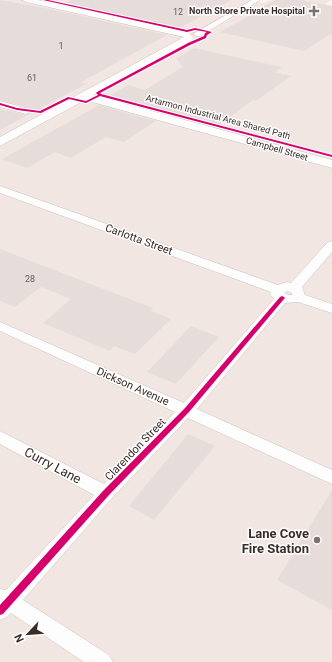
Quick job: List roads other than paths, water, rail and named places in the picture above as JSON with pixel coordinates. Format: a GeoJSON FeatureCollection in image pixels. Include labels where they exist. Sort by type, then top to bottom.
{"type":"FeatureCollection","features":[{"type":"Feature","properties":{"kind":"street"},"geometry":{"type":"LineString","coordinates":[[26,0],[190,36]]}},
{"type":"Feature","properties":{"kind":"street"},"geometry":{"type":"LineString","coordinates":[[0,142],[257,0]]}},
{"type":"Feature","properties":{"kind":"street","name":"Campbell Street"},"geometry":{"type":"LineString","coordinates":[[84,96],[332,164]]}},
{"type":"Feature","properties":{"kind":"street"},"geometry":{"type":"LineString","coordinates":[[0,104],[26,110]]}},
{"type":"Feature","properties":{"kind":"street","name":"Carlotta Street"},"geometry":{"type":"LineString","coordinates":[[0,189],[332,309]]}},
{"type":"Feature","properties":{"kind":"street","name":"Clarendon Street"},"geometry":{"type":"LineString","coordinates":[[3,603],[106,493],[187,410],[288,293],[332,245]]}},
{"type":"Feature","properties":{"kind":"street","name":"Dickson Avenue"},"geometry":{"type":"LineString","coordinates":[[0,326],[332,477]]}},
{"type":"Feature","properties":{"kind":"street","name":"Curry Lane"},"geometry":{"type":"LineString","coordinates":[[0,437],[106,493]]}},
{"type":"Feature","properties":{"kind":"street"},"geometry":{"type":"LineString","coordinates":[[3,603],[102,662]]}},
{"type":"Feature","properties":{"kind":"place","name":"North Shore Private Hospital"},"geometry":{"type":"Point","coordinates":[314,11]}},
{"type":"Feature","properties":{"kind":"place","name":"Lane Cove Fire Station"},"geometry":{"type":"Point","coordinates":[317,540]}}]}
